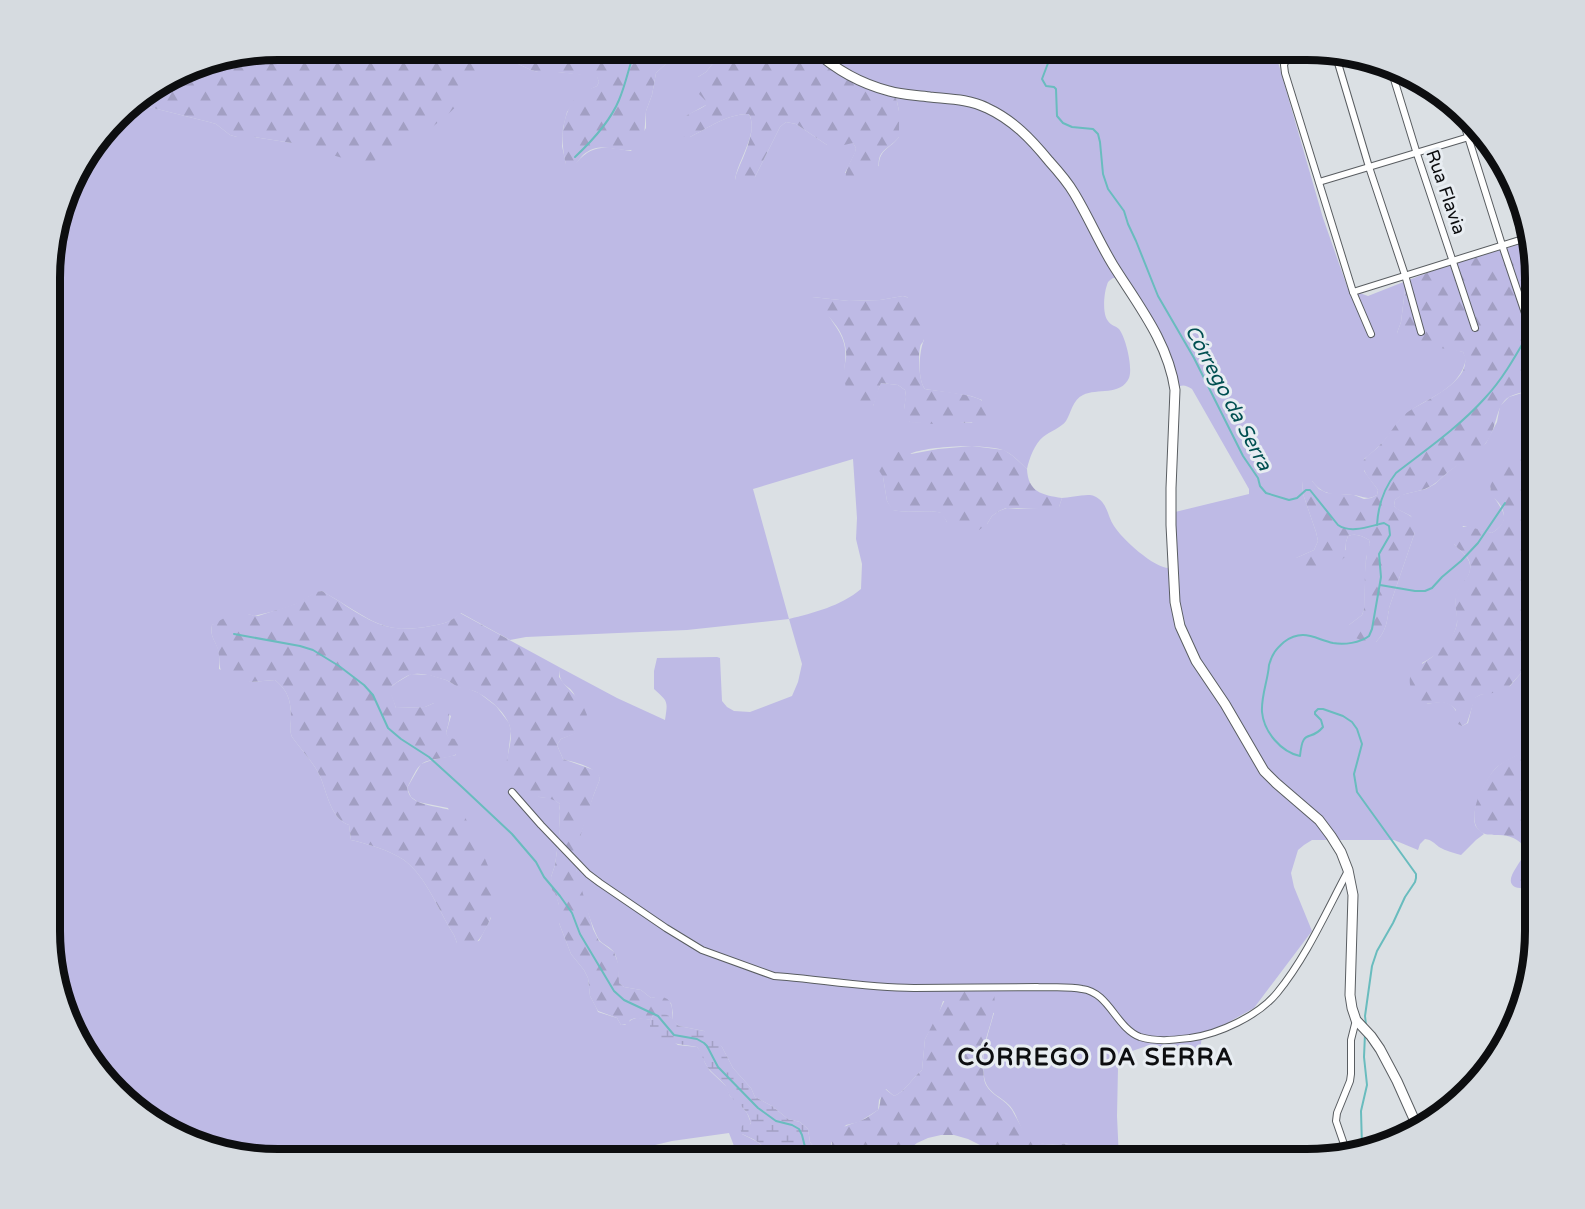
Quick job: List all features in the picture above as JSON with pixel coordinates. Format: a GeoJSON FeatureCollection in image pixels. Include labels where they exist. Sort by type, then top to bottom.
{"type":"FeatureCollection","features":[{"type":"Feature","properties":{"kind":"street"},"geometry":{"type":"LineString","coordinates":[[825,60],[857,79],[877,87],[903,94],[970,101],[987,108],[1018,128],[1066,181],[1113,265],[1151,324],[1167,359],[1175,390],[1171,488],[1175,602],[1180,626],[1196,661],[1264,771],[1319,820],[1341,852],[1348,870],[1353,895],[1350,995],[1352,1008],[1359,1023],[1371,1036],[1389,1064],[1415,1121]]}},
{"type":"Feature","properties":{"kind":"street"},"geometry":{"type":"LineString","coordinates":[[1286,60],[1285,73],[1353,292],[1371,334]]}},
{"type":"Feature","properties":{"kind":"street"},"geometry":{"type":"LineString","coordinates":[[1338,62],[1421,332]]}},
{"type":"Feature","properties":{"kind":"street","name":"Rua Flavia"},"geometry":{"type":"LineString","coordinates":[[1394,78],[1475,328]]}},
{"type":"Feature","properties":{"kind":"street"},"geometry":{"type":"LineString","coordinates":[[1465,128],[1525,313]]}},
{"type":"Feature","properties":{"kind":"street"},"geometry":{"type":"LineString","coordinates":[[1319,182],[1472,136]]}},
{"type":"Feature","properties":{"kind":"street"},"geometry":{"type":"LineString","coordinates":[[1353,292],[1522,239]]}},
{"type":"Feature","properties":{"kind":"street"},"geometry":{"type":"LineString","coordinates":[[512,792],[540,825],[588,874],[702,950],[774,976],[787,978],[912,988],[1085,989],[1098,996],[1133,1034],[1154,1040],[1172,1041],[1206,1036],[1228,1028],[1262,1007],[1276,994],[1293,971],[1348,870]]}},
{"type":"Feature","properties":{"kind":"street"},"geometry":{"type":"LineString","coordinates":[[1345,1146],[1336,1121],[1350,1081],[1351,1040],[1359,1023]]}},
{"type":"Feature","properties":{"kind":"green space"},"geometry":{"type":"Polygon","coordinates":[[[264,60],[475,60],[476,64],[469,90],[450,113],[403,147],[366,165],[292,143],[254,137],[237,137],[230,135],[216,124],[144,106],[181,82],[194,77],[221,67],[264,60]]]}},
{"type":"Feature","properties":{"kind":"green space"},"geometry":{"type":"Polygon","coordinates":[[[469,60],[515,60],[516,63],[538,72],[597,76],[599,82],[597,86],[579,95],[567,112],[563,128],[562,146],[566,164],[576,163],[595,149],[631,151],[646,128],[646,111],[656,73],[669,60],[714,60],[706,72],[698,77],[706,105],[686,116],[690,137],[726,118],[749,114],[750,138],[735,180],[755,177],[780,127],[786,122],[796,124],[827,145],[853,143],[856,148],[855,153],[845,173],[879,166],[883,153],[899,137],[899,111],[896,97],[820,60],[1279,60],[1323,218],[1348,289],[1368,296],[1406,281],[1401,322],[1397,333],[1463,352],[1466,358],[1463,369],[1450,385],[1403,416],[1383,442],[1364,459],[1364,471],[1378,490],[1377,495],[1368,498],[1331,494],[1312,481],[1302,481],[1303,494],[1318,541],[1314,550],[1296,558],[1346,550],[1348,536],[1351,535],[1359,535],[1369,540],[1364,609],[1362,615],[1349,625],[1376,642],[1386,626],[1389,608],[1415,532],[1411,516],[1394,506],[1395,500],[1401,495],[1426,489],[1435,484],[1486,443],[1497,422],[1500,406],[1509,397],[1525,392],[1525,461],[1490,488],[1503,511],[1503,522],[1492,533],[1463,526],[1454,544],[1468,559],[1470,570],[1456,597],[1455,632],[1441,650],[1422,663],[1427,704],[1442,702],[1451,705],[1462,726],[1468,723],[1474,698],[1510,686],[1522,672],[1525,672],[1525,752],[1497,767],[1480,794],[1474,818],[1477,829],[1484,834],[1461,855],[1444,850],[1425,839],[1418,850],[1394,840],[1312,840],[1298,850],[1291,873],[1294,887],[1312,931],[1254,1008],[1202,1037],[1202,1051],[1147,1046],[1128,1054],[1118,1068],[1119,1149],[1074,1149],[1075,1147],[1069,1143],[1046,1144],[1030,1139],[1010,1106],[985,1082],[984,1052],[994,1013],[943,1001],[938,1016],[925,1039],[922,1070],[898,1094],[894,1096],[886,1089],[879,1100],[878,1110],[859,1122],[846,1125],[831,1143],[833,1149],[815,1149],[810,1142],[808,1129],[800,1122],[788,1119],[772,1106],[755,1097],[751,1088],[733,1068],[722,1047],[704,1031],[679,1026],[672,1020],[671,1003],[656,997],[651,998],[641,990],[624,987],[619,983],[615,955],[597,936],[576,869],[580,836],[600,779],[590,768],[563,759],[557,745],[561,739],[582,730],[575,696],[561,679],[559,667],[665,720],[666,702],[654,689],[657,658],[720,658],[722,701],[734,711],[750,712],[792,696],[802,664],[789,619],[687,630],[526,637],[510,640],[461,613],[450,621],[431,626],[393,628],[364,617],[322,591],[275,611],[254,616],[248,614],[212,625],[212,635],[219,651],[219,669],[251,682],[275,680],[286,692],[290,706],[292,737],[318,772],[333,810],[342,821],[349,825],[351,840],[371,845],[404,860],[412,867],[432,895],[457,943],[479,941],[491,918],[448,808],[418,802],[411,797],[407,788],[421,764],[456,755],[446,733],[451,716],[434,703],[425,707],[396,708],[390,688],[411,674],[430,675],[479,693],[496,706],[509,723],[511,731],[507,763],[539,797],[552,798],[560,804],[560,829],[551,877],[559,905],[559,923],[571,954],[588,978],[590,996],[598,1012],[617,1018],[621,1025],[637,1018],[651,1020],[650,1025],[678,1045],[697,1047],[710,1071],[727,1087],[730,1096],[747,1113],[751,1123],[742,1134],[764,1149],[735,1149],[729,1133],[672,1141],[638,1149],[264,1149],[221,1142],[181,1127],[134,1095],[105,1064],[82,1028],[67,988],[62,960],[60,945],[60,264],[67,221],[82,181],[114,134],[144,106],[216,124],[230,135],[237,137],[254,137],[292,143],[469,60]],[[1113,278],[1108,283],[1105,293],[1105,314],[1109,322],[1122,333],[1126,346],[1130,373],[1125,384],[1115,389],[1089,393],[1080,397],[1064,423],[1037,443],[1027,469],[1005,451],[986,447],[945,447],[912,453],[883,477],[887,501],[893,510],[936,512],[942,513],[947,522],[987,524],[992,516],[1007,508],[1059,507],[1062,498],[1091,495],[1102,502],[1118,532],[1131,545],[1155,563],[1169,568],[1171,513],[1249,494],[1249,489],[1192,389],[1180,386],[1175,389],[1172,367],[1119,278],[1113,278]],[[812,297],[829,316],[841,336],[845,351],[844,371],[873,406],[881,383],[898,385],[905,390],[904,409],[910,422],[972,423],[982,400],[971,396],[925,389],[922,384],[920,365],[924,340],[907,297],[849,301],[812,297]],[[853,459],[753,489],[789,619],[836,604],[861,589],[862,564],[856,539],[853,459]]]}},
{"type":"Feature","properties":{"kind":"green space"},"geometry":{"type":"Polygon","coordinates":[[[515,60],[669,60],[656,73],[646,111],[644,137],[640,148],[625,150],[597,148],[583,155],[573,167],[566,164],[563,146],[565,118],[579,94],[597,86],[599,82],[597,77],[538,72],[516,63],[515,60]]]}},
{"type":"Feature","properties":{"kind":"green space"},"geometry":{"type":"Polygon","coordinates":[[[714,60],[820,60],[896,97],[899,111],[899,137],[881,153],[878,172],[855,182],[846,180],[848,167],[856,148],[853,143],[835,147],[827,145],[796,124],[786,122],[780,127],[755,177],[743,185],[737,185],[736,175],[752,128],[749,114],[726,118],[690,137],[684,137],[678,130],[684,117],[706,105],[706,101],[695,90],[694,82],[714,60]]]}},
{"type":"Feature","properties":{"kind":"green space"},"geometry":{"type":"Polygon","coordinates":[[[1522,243],[1525,264],[1525,392],[1504,401],[1492,433],[1476,452],[1432,485],[1395,500],[1394,506],[1415,521],[1415,532],[1389,608],[1384,630],[1376,642],[1359,640],[1351,634],[1349,625],[1362,615],[1364,609],[1369,540],[1359,535],[1348,536],[1345,557],[1328,567],[1314,569],[1294,565],[1296,558],[1314,550],[1318,541],[1303,494],[1302,481],[1306,477],[1327,493],[1354,495],[1364,499],[1377,495],[1378,490],[1364,469],[1364,460],[1383,442],[1405,414],[1446,389],[1462,372],[1465,362],[1463,352],[1407,342],[1399,339],[1397,333],[1401,322],[1406,281],[1440,268],[1522,243]]]}},
{"type":"Feature","properties":{"kind":"green space"},"geometry":{"type":"Polygon","coordinates":[[[903,296],[915,302],[924,331],[919,363],[923,386],[925,389],[962,394],[981,400],[990,417],[985,422],[934,424],[910,422],[904,417],[905,390],[898,385],[881,383],[871,409],[861,408],[847,396],[844,371],[845,344],[839,330],[812,301],[812,297],[849,301],[880,300],[903,296]]]}},
{"type":"Feature","properties":{"kind":"green space"},"geometry":{"type":"Polygon","coordinates":[[[972,446],[1004,450],[1013,456],[1027,469],[1030,483],[1037,491],[1062,498],[1059,507],[1052,509],[1006,508],[992,516],[979,530],[969,531],[956,529],[941,513],[892,510],[887,501],[883,477],[872,459],[875,451],[888,450],[911,454],[972,446]]]}},
{"type":"Feature","properties":{"kind":"green space"},"geometry":{"type":"Polygon","coordinates":[[[1525,458],[1525,672],[1522,672],[1505,691],[1475,698],[1467,723],[1462,726],[1456,723],[1456,710],[1452,706],[1439,702],[1419,704],[1412,690],[1410,677],[1447,642],[1457,624],[1456,596],[1466,579],[1470,564],[1465,554],[1453,543],[1453,533],[1457,527],[1470,527],[1492,533],[1500,527],[1504,515],[1498,502],[1492,496],[1493,475],[1507,463],[1525,458]]]}},
{"type":"Feature","properties":{"kind":"green space"},"geometry":{"type":"Polygon","coordinates":[[[322,591],[367,619],[396,628],[418,628],[439,624],[450,621],[460,613],[559,667],[559,677],[582,703],[587,715],[582,731],[561,739],[557,745],[563,759],[594,770],[600,779],[581,834],[576,869],[593,929],[599,941],[614,952],[618,963],[619,983],[624,987],[641,990],[651,998],[666,998],[671,1004],[672,1020],[669,1016],[653,1015],[651,1020],[635,1018],[628,1024],[621,1025],[617,1018],[598,1011],[590,996],[588,978],[571,954],[559,923],[559,905],[552,890],[551,877],[560,829],[560,804],[548,798],[521,794],[510,786],[506,765],[510,727],[498,708],[477,692],[458,687],[446,680],[421,674],[407,676],[391,689],[396,708],[425,707],[434,703],[443,703],[449,714],[446,733],[449,738],[461,744],[461,750],[453,756],[420,765],[407,788],[410,796],[421,803],[464,815],[482,852],[491,873],[495,899],[491,918],[478,940],[464,948],[457,943],[426,885],[404,860],[385,850],[351,840],[349,825],[342,821],[333,810],[318,772],[292,737],[290,706],[286,692],[275,680],[251,682],[226,679],[220,668],[218,650],[212,633],[212,625],[230,616],[242,613],[258,616],[295,604],[322,591]]]}},
{"type":"Feature","properties":{"kind":"green space"},"geometry":{"type":"Polygon","coordinates":[[[1525,752],[1525,888],[1515,887],[1511,881],[1513,872],[1523,856],[1523,845],[1510,837],[1485,834],[1478,829],[1475,822],[1476,803],[1485,783],[1499,765],[1525,752]]]}},
{"type":"Feature","properties":{"kind":"green space"},"geometry":{"type":"Polygon","coordinates":[[[950,990],[993,990],[994,1012],[983,1055],[986,1085],[1009,1106],[1029,1137],[1041,1143],[1073,1142],[1076,1144],[1074,1149],[985,1149],[968,1139],[954,1135],[941,1135],[928,1138],[909,1149],[833,1149],[834,1133],[878,1110],[882,1090],[885,1089],[894,1096],[898,1094],[922,1070],[925,1039],[950,990]]]}},
{"type":"Feature","properties":{"kind":"green space"},"geometry":{"type":"Polygon","coordinates":[[[661,1012],[679,1026],[712,1034],[733,1068],[751,1088],[755,1097],[772,1106],[788,1119],[800,1122],[808,1129],[810,1142],[815,1149],[765,1149],[756,1141],[742,1134],[740,1128],[751,1124],[744,1109],[730,1096],[725,1085],[708,1068],[697,1047],[661,1040],[655,1036],[650,1024],[653,1015],[661,1012]]]}},
{"type":"Feature","properties":{"kind":"waterway"},"geometry":{"type":"LineString","coordinates":[[575,157],[611,116],[624,88],[632,60]]}},
{"type":"Feature","properties":{"kind":"waterway","name":"Córrego da Serra"},"geometry":{"type":"LineString","coordinates":[[1049,60],[1042,79],[1046,86],[1056,89],[1057,116],[1063,123],[1072,127],[1093,129],[1098,134],[1103,174],[1108,189],[1124,211],[1158,296],[1194,358],[1243,456],[1258,478],[1260,486],[1266,493],[1289,500],[1310,490],[1338,525],[1343,528],[1361,528],[1384,523],[1389,526],[1390,535],[1379,554],[1381,577],[1369,636],[1347,644],[1333,643],[1303,635],[1284,642],[1270,661],[1262,706],[1263,719],[1270,734],[1280,746],[1300,756],[1305,738],[1323,727],[1321,720],[1315,714],[1318,709],[1343,716],[1352,722],[1362,744],[1354,774],[1357,792],[1416,874],[1415,882],[1377,951],[1372,966],[1365,1016],[1366,1025]]}},
{"type":"Feature","properties":{"kind":"waterway"},"geometry":{"type":"LineString","coordinates":[[1377,525],[1382,498],[1396,473],[1475,409],[1503,376],[1525,339]]}},
{"type":"Feature","properties":{"kind":"waterway"},"geometry":{"type":"LineString","coordinates":[[1380,585],[1415,591],[1432,588],[1478,543],[1505,503]]}},
{"type":"Feature","properties":{"kind":"waterway"},"geometry":{"type":"LineString","coordinates":[[234,634],[313,650],[364,685],[373,695],[388,728],[429,757],[512,834],[536,862],[544,877],[572,913],[580,934],[614,991],[624,1000],[658,1016],[674,1035],[697,1039],[704,1043],[718,1067],[758,1108],[776,1121],[799,1129],[806,1149]]}},
{"type":"Feature","properties":{"kind":"waterway","name":"Córrego da Serra"},"geometry":{"type":"LineString","coordinates":[[1362,1142],[1361,1111],[1367,1085],[1364,1057],[1365,1034]]}},
{"type":"Feature","properties":{"kind":"district","name":"CÓRREGO DA SERRA"},"geometry":{"type":"Point","coordinates":[1096,1057]}}]}
